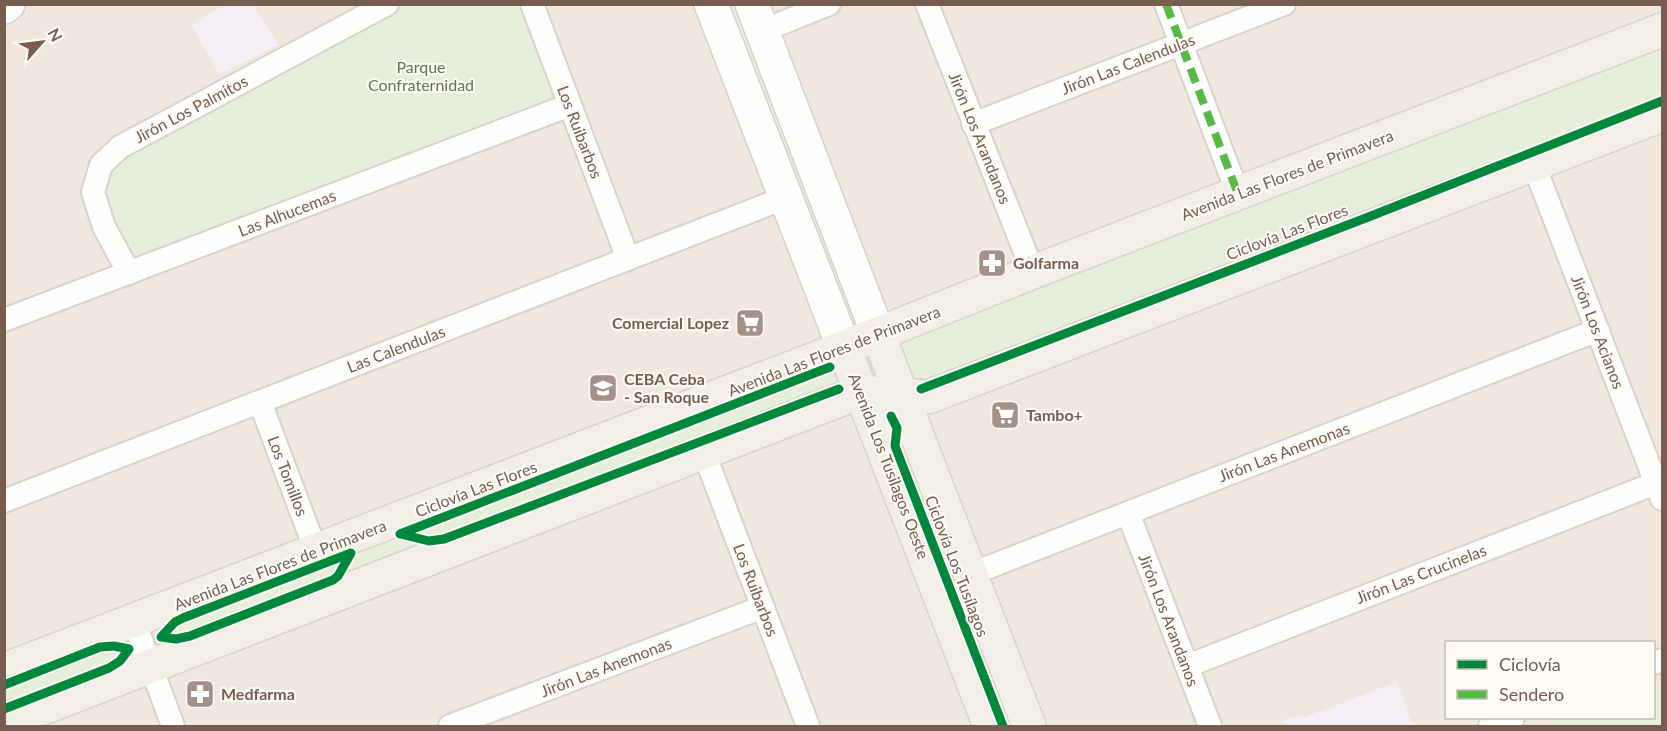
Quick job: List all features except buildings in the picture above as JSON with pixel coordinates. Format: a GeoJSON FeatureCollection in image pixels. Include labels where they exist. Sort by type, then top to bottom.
{"type":"FeatureCollection","features":[{"type":"Feature","properties":{"kind":"main road","name":"Avenida Las Flores de Primavera"},"geometry":{"type":"LineString","coordinates":[[4,670],[1662,30]]}},
{"type":"Feature","properties":{"kind":"main road"},"geometry":{"type":"LineString","coordinates":[[4,723],[860,392],[928,397],[1662,115]]}},
{"type":"Feature","properties":{"kind":"main road"},"geometry":{"type":"LineString","coordinates":[[878,334],[1029,726]]}},
{"type":"Feature","properties":{"kind":"main road","name":"Avenida Los Tusilagos Oeste"},"geometry":{"type":"LineString","coordinates":[[843,348],[990,726]]}},
{"type":"Feature","properties":{"kind":"street","name":"Jirón Los Palmitos"},"geometry":{"type":"LineString","coordinates":[[129,273],[104,227],[93,192],[101,165],[120,147],[387,4]]}},
{"type":"Feature","properties":{"kind":"street","name":"Los Ruibarbos"},"geometry":{"type":"LineString","coordinates":[[532,4],[628,259]]}},
{"type":"Feature","properties":{"kind":"street","name":"Avenida Los Tusilagos Oeste"},"geometry":{"type":"LineString","coordinates":[[711,4],[787,197],[843,348]]}},
{"type":"Feature","properties":{"kind":"street"},"geometry":{"type":"LineString","coordinates":[[830,4],[757,18],[878,334]]}},
{"type":"Feature","properties":{"kind":"street","name":"Jirón Los Arandanos"},"geometry":{"type":"LineString","coordinates":[[927,4],[1033,272]]}},
{"type":"Feature","properties":{"kind":"street"},"geometry":{"type":"LineString","coordinates":[[1166,4],[1238,194]]}},
{"type":"Feature","properties":{"kind":"street","name":"Jirón Las Calendulas"},"geometry":{"type":"LineString","coordinates":[[973,124],[1284,4]]}},
{"type":"Feature","properties":{"kind":"street","name":"Las Alhucemas"},"geometry":{"type":"LineString","coordinates":[[4,321],[570,105]]}},
{"type":"Feature","properties":{"kind":"street","name":"Jirón Los Acianos"},"geometry":{"type":"LineString","coordinates":[[1534,165],[1659,491]]}},
{"type":"Feature","properties":{"kind":"street","name":"Las Calendulas"},"geometry":{"type":"LineString","coordinates":[[4,501],[787,197]]}},
{"type":"Feature","properties":{"kind":"street","name":"Jirón Las Anemonas"},"geometry":{"type":"LineString","coordinates":[[971,574],[1598,330]]}},
{"type":"Feature","properties":{"kind":"street","name":"Los Tomillos"},"geometry":{"type":"LineString","coordinates":[[260,402],[316,551]]}},
{"type":"Feature","properties":{"kind":"street","name":"Los Ruibarbos"},"geometry":{"type":"LineString","coordinates":[[704,453],[808,726]]}},
{"type":"Feature","properties":{"kind":"street","name":"Jirón Las Crucinelas"},"geometry":{"type":"LineString","coordinates":[[1186,666],[1659,491]]}},
{"type":"Feature","properties":{"kind":"street","name":"Jirón Los Arandanos"},"geometry":{"type":"LineString","coordinates":[[1128,513],[1210,726]]}},
{"type":"Feature","properties":{"kind":"street","name":"Jirón Las Anemonas"},"geometry":{"type":"LineString","coordinates":[[450,726],[763,607]]}},
{"type":"Feature","properties":{"kind":"street"},"geometry":{"type":"LineString","coordinates":[[134,621],[173,726]]}},
{"type":"Feature","properties":{"kind":"street"},"geometry":{"type":"LineString","coordinates":[[1490,726],[1508,719]]}},
{"type":"Feature","properties":{"kind":"shaded area"},"geometry":{"type":"Polygon","coordinates":[[[4,5],[1662,5],[1662,726],[5,726],[4,5]]]}},
{"type":"Feature","properties":{"kind":"shaded area"},"geometry":{"type":"Polygon","coordinates":[[[225,5],[254,5],[278,45],[219,74],[191,24],[225,5]]]}},
{"type":"Feature","properties":{"kind":"shaded area"},"geometry":{"type":"Polygon","coordinates":[[[1397,682],[1413,726],[1286,726],[1283,720],[1300,715],[1303,718],[1397,682]]]}},
{"type":"Feature","properties":{"kind":"green space","name":"Parque Confraternidad"},"geometry":{"type":"Polygon","coordinates":[[[408,5],[523,5],[557,98],[134,257],[124,248],[109,215],[104,188],[112,171],[130,156],[408,5]]]}},
{"type":"Feature","properties":{"kind":"green space"},"geometry":{"type":"Polygon","coordinates":[[[719,5],[742,5],[862,317],[841,325],[719,5]]]}},
{"type":"Feature","properties":{"kind":"green space"},"geometry":{"type":"Polygon","coordinates":[[[1662,44],[1662,95],[922,385],[915,381],[900,342],[903,337],[1662,44]]]}},
{"type":"Feature","properties":{"kind":"green space"},"geometry":{"type":"Polygon","coordinates":[[[832,364],[845,385],[163,645],[158,626],[832,364]]]}},
{"type":"Feature","properties":{"kind":"green space"},"geometry":{"type":"Polygon","coordinates":[[[897,428],[1020,726],[1003,726],[891,432],[897,428]]]}},
{"type":"Feature","properties":{"kind":"green space"},"geometry":{"type":"Polygon","coordinates":[[[126,639],[131,653],[130,660],[5,710],[5,682],[126,639]]]}},
{"type":"Feature","properties":{"kind":"green space"},"geometry":{"type":"Polygon","coordinates":[[[1662,679],[1662,726],[1540,726],[1560,719],[1655,719],[1655,682],[1662,679]]]}},
{"type":"Feature","properties":{"kind":"marked path"},"geometry":{"type":"LineString","coordinates":[[1166,4],[1238,194]]}},
{"type":"Feature","properties":{"kind":"cycle path","name":"Ciclovía Las Flores"},"geometry":{"type":"LineString","coordinates":[[921,389],[1662,101]]}},
{"type":"Feature","properties":{"kind":"cycle path","name":"Ciclovía Las Flores"},"geometry":{"type":"LineString","coordinates":[[830,367],[400,534],[429,541],[444,539],[839,389]]}},
{"type":"Feature","properties":{"kind":"cycle path","name":"Ciclovía Los Tusílagos"},"geometry":{"type":"LineString","coordinates":[[891,416],[897,428],[895,446],[1003,726]]}},
{"type":"Feature","properties":{"kind":"cycle path"},"geometry":{"type":"LineString","coordinates":[[351,553],[338,576],[333,580],[190,636],[176,639],[161,637],[175,622],[183,618],[351,553]]}},
{"type":"Feature","properties":{"kind":"cycle path"},"geometry":{"type":"LineString","coordinates":[[4,685],[100,647],[114,646],[129,649],[120,661],[109,668],[4,709]]}},
{"type":"Feature","properties":{"kind":"place","name":"Golfarma"},"geometry":{"type":"Point","coordinates":[992,263]}},
{"type":"Feature","properties":{"kind":"place","name":"Comercial Lopez"},"geometry":{"type":"Point","coordinates":[750,323]}},
{"type":"Feature","properties":{"kind":"place","name":"CEBA Ceba - San Roque"},"geometry":{"type":"Point","coordinates":[603,388]}},
{"type":"Feature","properties":{"kind":"place","name":"Tambo+"},"geometry":{"type":"Point","coordinates":[1005,415]}},
{"type":"Feature","properties":{"kind":"place","name":"Medfarma"},"geometry":{"type":"Point","coordinates":[200,694]}}]}
